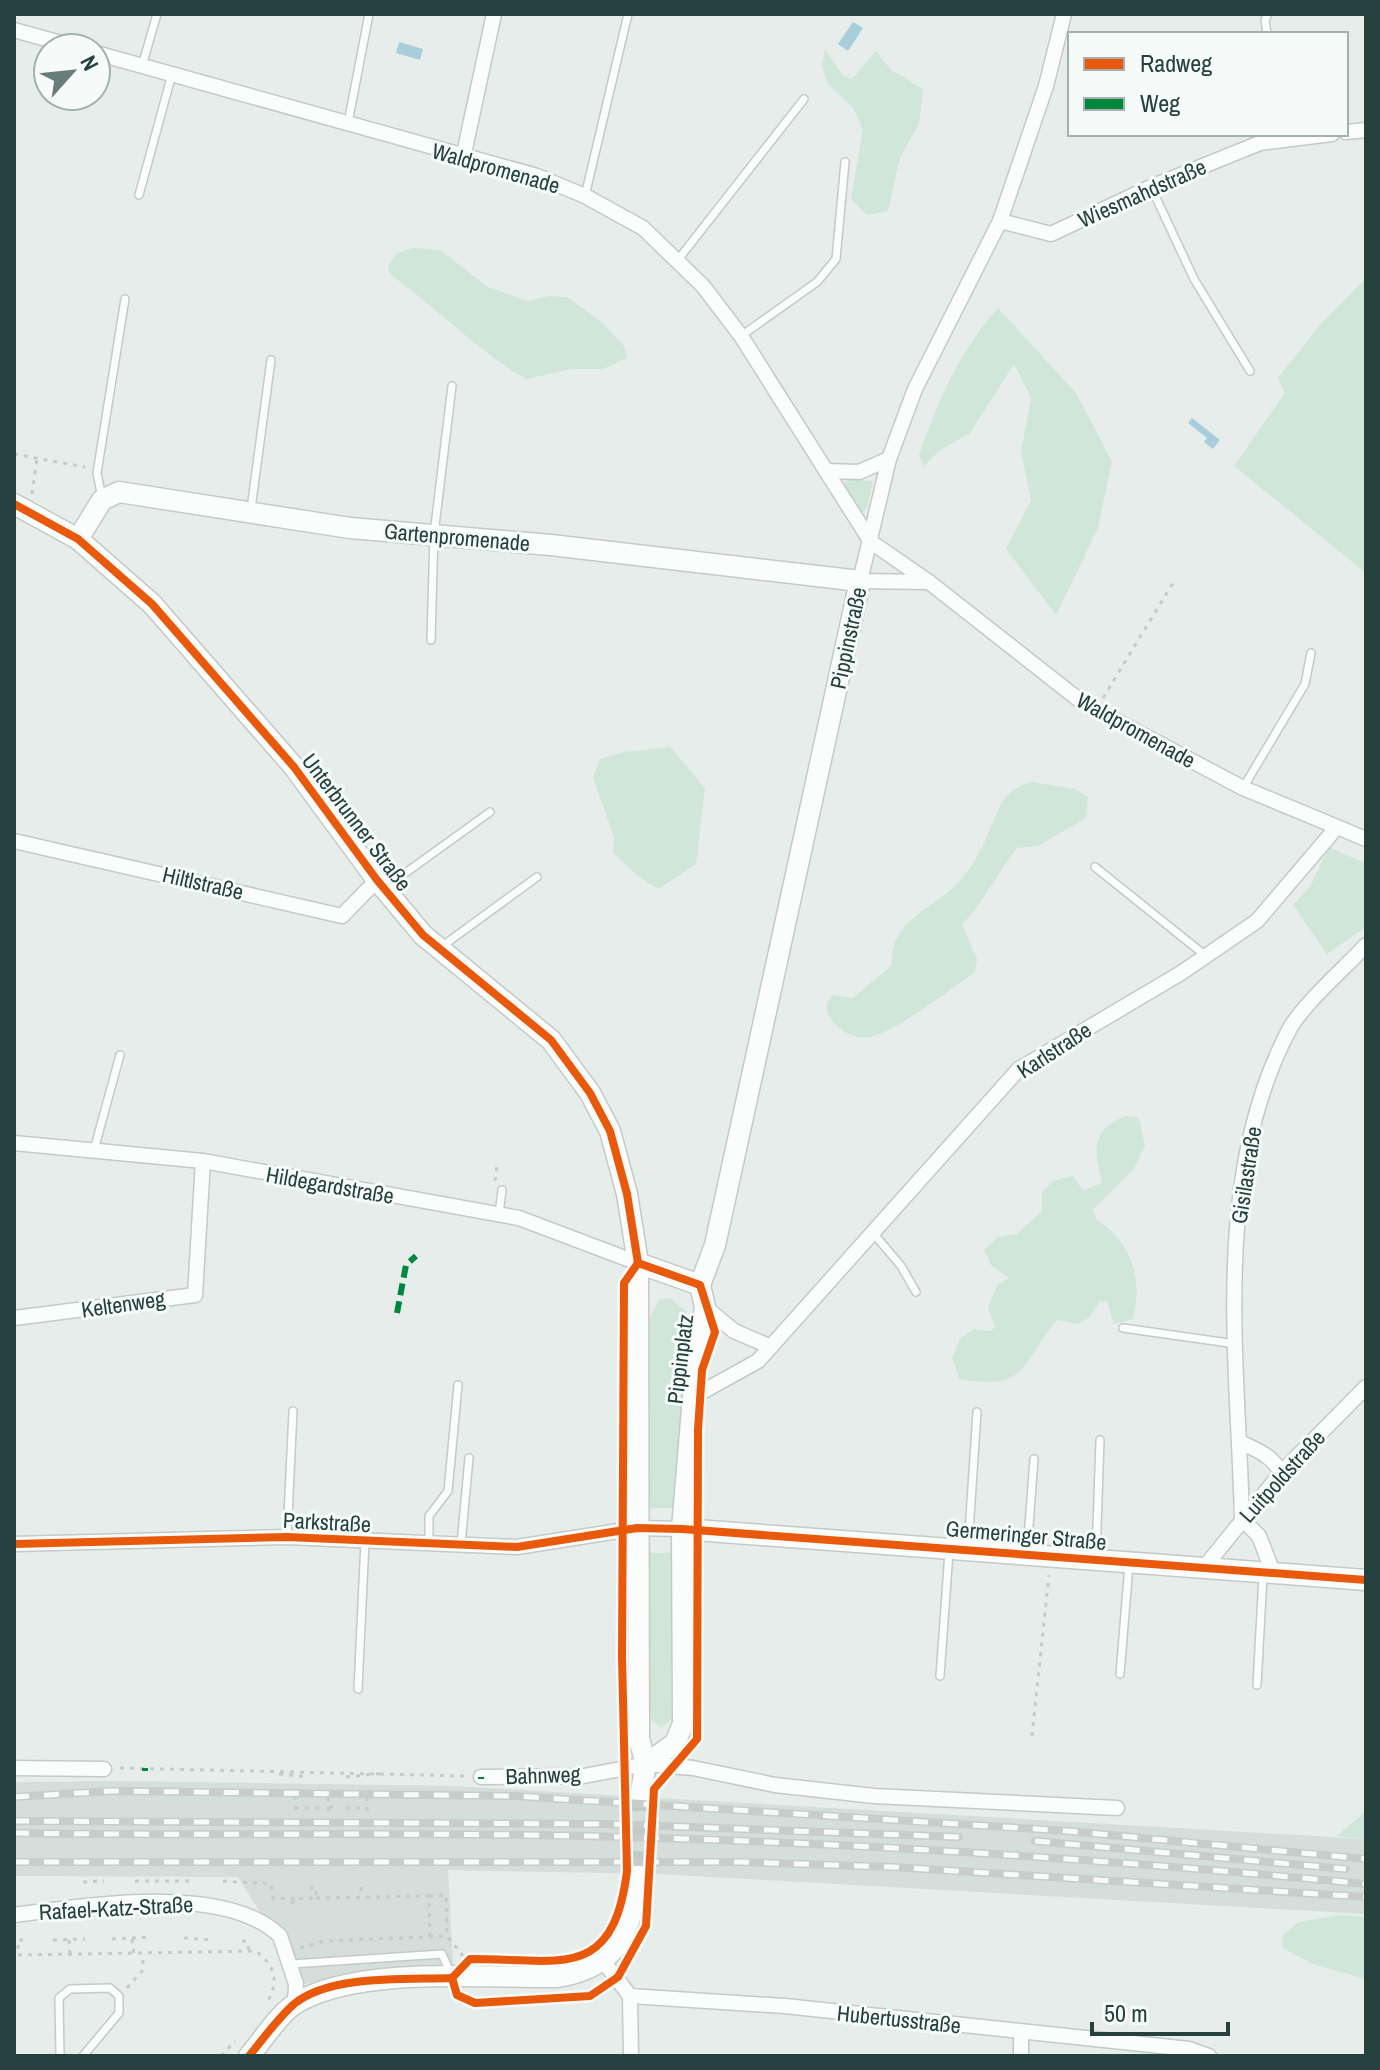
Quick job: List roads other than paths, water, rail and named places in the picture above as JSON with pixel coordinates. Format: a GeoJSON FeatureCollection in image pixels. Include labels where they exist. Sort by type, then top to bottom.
{"type":"FeatureCollection","features":[{"type":"Feature","properties":{"kind":"street"},"geometry":{"type":"LineString","coordinates":[[463,158],[494,14]]}},
{"type":"Feature","properties":{"kind":"street","name":"Pippinstraße"},"geometry":{"type":"LineString","coordinates":[[700,1285],[715,1245],[889,459],[915,389],[1000,221],[1046,86],[1064,14]]}},
{"type":"Feature","properties":{"kind":"street","name":"Waldpromenade"},"geometry":{"type":"LineString","coordinates":[[112,58],[463,158],[537,176],[585,196],[643,228],[703,286],[741,336],[871,542],[929,582],[1096,710],[1243,788],[1366,839]]}},
{"type":"Feature","properties":{"kind":"street","name":"Wiesmahdstraße"},"geometry":{"type":"LineString","coordinates":[[1000,221],[1051,234],[1151,187],[1260,143],[1304,136]]}},
{"type":"Feature","properties":{"kind":"street"},"geometry":{"type":"LineString","coordinates":[[826,471],[859,472],[889,459]]}},
{"type":"Feature","properties":{"kind":"street","name":"Gartenpromenade"},"geometry":{"type":"LineString","coordinates":[[102,500],[119,492],[350,528],[434,534],[860,581]]}},
{"type":"Feature","properties":{"kind":"street"},"geometry":{"type":"LineString","coordinates":[[78,539],[102,500]]}},
{"type":"Feature","properties":{"kind":"street","name":"Unterbrunner Straße"},"geometry":{"type":"LineString","coordinates":[[22,508],[78,539],[163,616],[294,767],[381,885],[423,935],[551,1040],[590,1093],[610,1131],[627,1194]]}},
{"type":"Feature","properties":{"kind":"street"},"geometry":{"type":"LineString","coordinates":[[860,581],[929,582]]}},
{"type":"Feature","properties":{"kind":"street","name":"Karlstraße"},"geometry":{"type":"LineString","coordinates":[[693,1397],[758,1361],[1019,1069],[1206,956],[1257,921],[1337,827]]}},
{"type":"Feature","properties":{"kind":"street","name":"Hiltlstraße"},"geometry":{"type":"LineString","coordinates":[[14,841],[342,916],[381,885]]}},
{"type":"Feature","properties":{"kind":"street","name":"Gisilastraße"},"geometry":{"type":"LineString","coordinates":[[1242,1519],[1237,1210],[1252,1123],[1290,1028],[1366,945]]}},
{"type":"Feature","properties":{"kind":"street","name":"Hildegardstraße"},"geometry":{"type":"LineString","coordinates":[[14,1143],[203,1161],[499,1214],[519,1218],[638,1263]]}},
{"type":"Feature","properties":{"kind":"street","name":"Keltenweg"},"geometry":{"type":"LineString","coordinates":[[14,1318],[195,1295],[203,1161]]}},
{"type":"Feature","properties":{"kind":"street","name":"Pippinplatz"},"geometry":{"type":"LineString","coordinates":[[627,1194],[638,1263],[639,1739],[646,1764],[640,1797]]}},
{"type":"Feature","properties":{"kind":"street","name":"Pippinplatz"},"geometry":{"type":"LineString","coordinates":[[638,1263],[700,1285],[705,1307],[693,1397],[682,1529],[683,1724],[675,1743],[646,1764]]}},
{"type":"Feature","properties":{"kind":"street"},"geometry":{"type":"LineString","coordinates":[[705,1307],[734,1331],[771,1347]]}},
{"type":"Feature","properties":{"kind":"street","name":"Luitpoldstraße"},"geometry":{"type":"LineString","coordinates":[[1202,1570],[1281,1473],[1366,1387]]}},
{"type":"Feature","properties":{"kind":"street"},"geometry":{"type":"LineString","coordinates":[[1240,1442],[1276,1462],[1281,1473]]}},
{"type":"Feature","properties":{"kind":"street"},"geometry":{"type":"LineString","coordinates":[[1242,1519],[1259,1536],[1268,1574]]}},
{"type":"Feature","properties":{"kind":"street"},"geometry":{"type":"LineString","coordinates":[[637,1528],[682,1529]]}},
{"type":"Feature","properties":{"kind":"street","name":"Parkstraße"},"geometry":{"type":"LineString","coordinates":[[14,1544],[287,1537],[517,1547],[637,1528]]}},
{"type":"Feature","properties":{"kind":"street","name":"Germeringer Straße"},"geometry":{"type":"LineString","coordinates":[[682,1529],[958,1547],[1202,1570],[1366,1580]]}},
{"type":"Feature","properties":{"kind":"street","name":"Bahnweg"},"geometry":{"type":"LineString","coordinates":[[481,1777],[584,1776],[646,1764],[874,1796],[1117,1808]]}},
{"type":"Feature","properties":{"kind":"street"},"geometry":{"type":"LineString","coordinates":[[14,1768],[104,1769]]}},
{"type":"Feature","properties":{"kind":"street"},"geometry":{"type":"LineString","coordinates":[[249,2056],[295,2003],[326,1990],[359,1982],[558,1977],[582,1973],[604,1962],[619,1945],[635,1906],[638,1871]]}},
{"type":"Feature","properties":{"kind":"street","name":"Rafael-Katz-Straße"},"geometry":{"type":"LineString","coordinates":[[14,1915],[113,1904],[208,1903],[228,1907],[280,1936],[289,1960]]}},
{"type":"Feature","properties":{"kind":"street"},"geometry":{"type":"LineString","coordinates":[[289,1960],[296,1984],[295,2003]]}},
{"type":"Feature","properties":{"kind":"street"},"geometry":{"type":"LineString","coordinates":[[604,1962],[630,1996],[631,2056]]}},
{"type":"Feature","properties":{"kind":"street","name":"Hubertusstraße"},"geometry":{"type":"LineString","coordinates":[[630,1996],[785,2006],[1189,2049],[1209,2056]]}},
{"type":"Feature","properties":{"kind":"street"},"geometry":{"type":"LineString","coordinates":[[1021,2032],[1021,2056]]}},
{"type":"Feature","properties":{"kind":"lane"},"geometry":{"type":"LineString","coordinates":[[142,66],[157,14]]}},
{"type":"Feature","properties":{"kind":"lane"},"geometry":{"type":"LineString","coordinates":[[348,125],[369,14]]}},
{"type":"Feature","properties":{"kind":"lane"},"geometry":{"type":"LineString","coordinates":[[585,196],[628,14]]}},
{"type":"Feature","properties":{"kind":"lane"},"geometry":{"type":"LineString","coordinates":[[139,195],[172,74]]}},
{"type":"Feature","properties":{"kind":"lane"},"geometry":{"type":"LineString","coordinates":[[677,261],[804,99]]}},
{"type":"Feature","properties":{"kind":"lane"},"geometry":{"type":"LineString","coordinates":[[741,336],[817,282],[836,259],[845,162]]}},
{"type":"Feature","properties":{"kind":"lane"},"geometry":{"type":"LineString","coordinates":[[1151,187],[1194,279],[1250,371]]}},
{"type":"Feature","properties":{"kind":"lane"},"geometry":{"type":"LineString","coordinates":[[102,500],[97,473],[125,299]]}},
{"type":"Feature","properties":{"kind":"lane"},"geometry":{"type":"LineString","coordinates":[[251,515],[271,360]]}},
{"type":"Feature","properties":{"kind":"lane"},"geometry":{"type":"LineString","coordinates":[[431,640],[434,534],[452,386]]}},
{"type":"Feature","properties":{"kind":"lane"},"geometry":{"type":"LineString","coordinates":[[1243,788],[1305,684],[1311,653]]}},
{"type":"Feature","properties":{"kind":"lane"},"geometry":{"type":"LineString","coordinates":[[381,885],[490,812]]}},
{"type":"Feature","properties":{"kind":"lane"},"geometry":{"type":"LineString","coordinates":[[1095,867],[1206,956]]}},
{"type":"Feature","properties":{"kind":"lane"},"geometry":{"type":"LineString","coordinates":[[439,948],[537,877]]}},
{"type":"Feature","properties":{"kind":"lane"},"geometry":{"type":"LineString","coordinates":[[94,1151],[120,1055]]}},
{"type":"Feature","properties":{"kind":"lane"},"geometry":{"type":"LineString","coordinates":[[499,1214],[502,1190]]}},
{"type":"Feature","properties":{"kind":"lane"},"geometry":{"type":"LineString","coordinates":[[874,1234],[901,1266],[916,1292]]}},
{"type":"Feature","properties":{"kind":"lane"},"geometry":{"type":"LineString","coordinates":[[1123,1328],[1238,1344]]}},
{"type":"Feature","properties":{"kind":"lane"},"geometry":{"type":"LineString","coordinates":[[429,1545],[429,1516],[437,1510],[448,1491],[458,1385]]}},
{"type":"Feature","properties":{"kind":"lane"},"geometry":{"type":"LineString","coordinates":[[287,1537],[293,1411]]}},
{"type":"Feature","properties":{"kind":"lane"},"geometry":{"type":"LineString","coordinates":[[940,1676],[977,1412]]}},
{"type":"Feature","properties":{"kind":"lane"},"geometry":{"type":"LineString","coordinates":[[1096,1560],[1100,1440]]}},
{"type":"Feature","properties":{"kind":"lane"},"geometry":{"type":"LineString","coordinates":[[461,1546],[469,1458]]}},
{"type":"Feature","properties":{"kind":"lane"},"geometry":{"type":"LineString","coordinates":[[1027,1553],[1034,1459]]}},
{"type":"Feature","properties":{"kind":"lane"},"geometry":{"type":"LineString","coordinates":[[358,1689],[365,1541]]}},
{"type":"Feature","properties":{"kind":"lane"},"geometry":{"type":"LineString","coordinates":[[1120,1674],[1125,1588],[1130,1563]]}},
{"type":"Feature","properties":{"kind":"lane"},"geometry":{"type":"LineString","coordinates":[[1257,1685],[1268,1574]]}},
{"type":"Feature","properties":{"kind":"lane"},"geometry":{"type":"LineString","coordinates":[[289,1960],[442,1954],[452,1978]]}},
{"type":"Feature","properties":{"kind":"lane"},"geometry":{"type":"LineString","coordinates":[[60,2056],[59,1998],[70,1989],[110,1988],[119,1996],[119,2013],[83,2056]]}},
{"type":"Feature","properties":{"kind":"water"},"geometry":{"type":"Polygon","coordinates":[[[853,22],[863,28],[848,51],[838,44],[853,22]]]}},
{"type":"Feature","properties":{"kind":"water"},"geometry":{"type":"Polygon","coordinates":[[[399,42],[423,49],[420,60],[396,53],[399,42]]]}},
{"type":"Feature","properties":{"kind":"water"},"geometry":{"type":"Polygon","coordinates":[[[1192,418],[1220,440],[1213,449],[1204,442],[1207,438],[1188,423],[1192,418]]]}},
{"type":"Feature","properties":{"kind":"tunnel"},"geometry":{"type":"LineString","coordinates":[[638,1871],[640,1797]]}},
{"type":"Feature","properties":{"kind":"railway"},"geometry":{"type":"LineString","coordinates":[[14,1797],[112,1791],[514,1796],[1068,1831],[1366,1859]]}},
{"type":"Feature","properties":{"kind":"railway"},"geometry":{"type":"LineString","coordinates":[[14,1821],[607,1824],[959,1837]]}},
{"type":"Feature","properties":{"kind":"railway"},"geometry":{"type":"LineString","coordinates":[[14,1833],[514,1835],[683,1839],[976,1853],[1366,1884]]}},
{"type":"Feature","properties":{"kind":"railway"},"geometry":{"type":"LineString","coordinates":[[1035,1841],[1346,1869]]}},
{"type":"Feature","properties":{"kind":"railway"},"geometry":{"type":"LineString","coordinates":[[14,1862],[739,1862],[893,1867],[1366,1897]]}}]}
